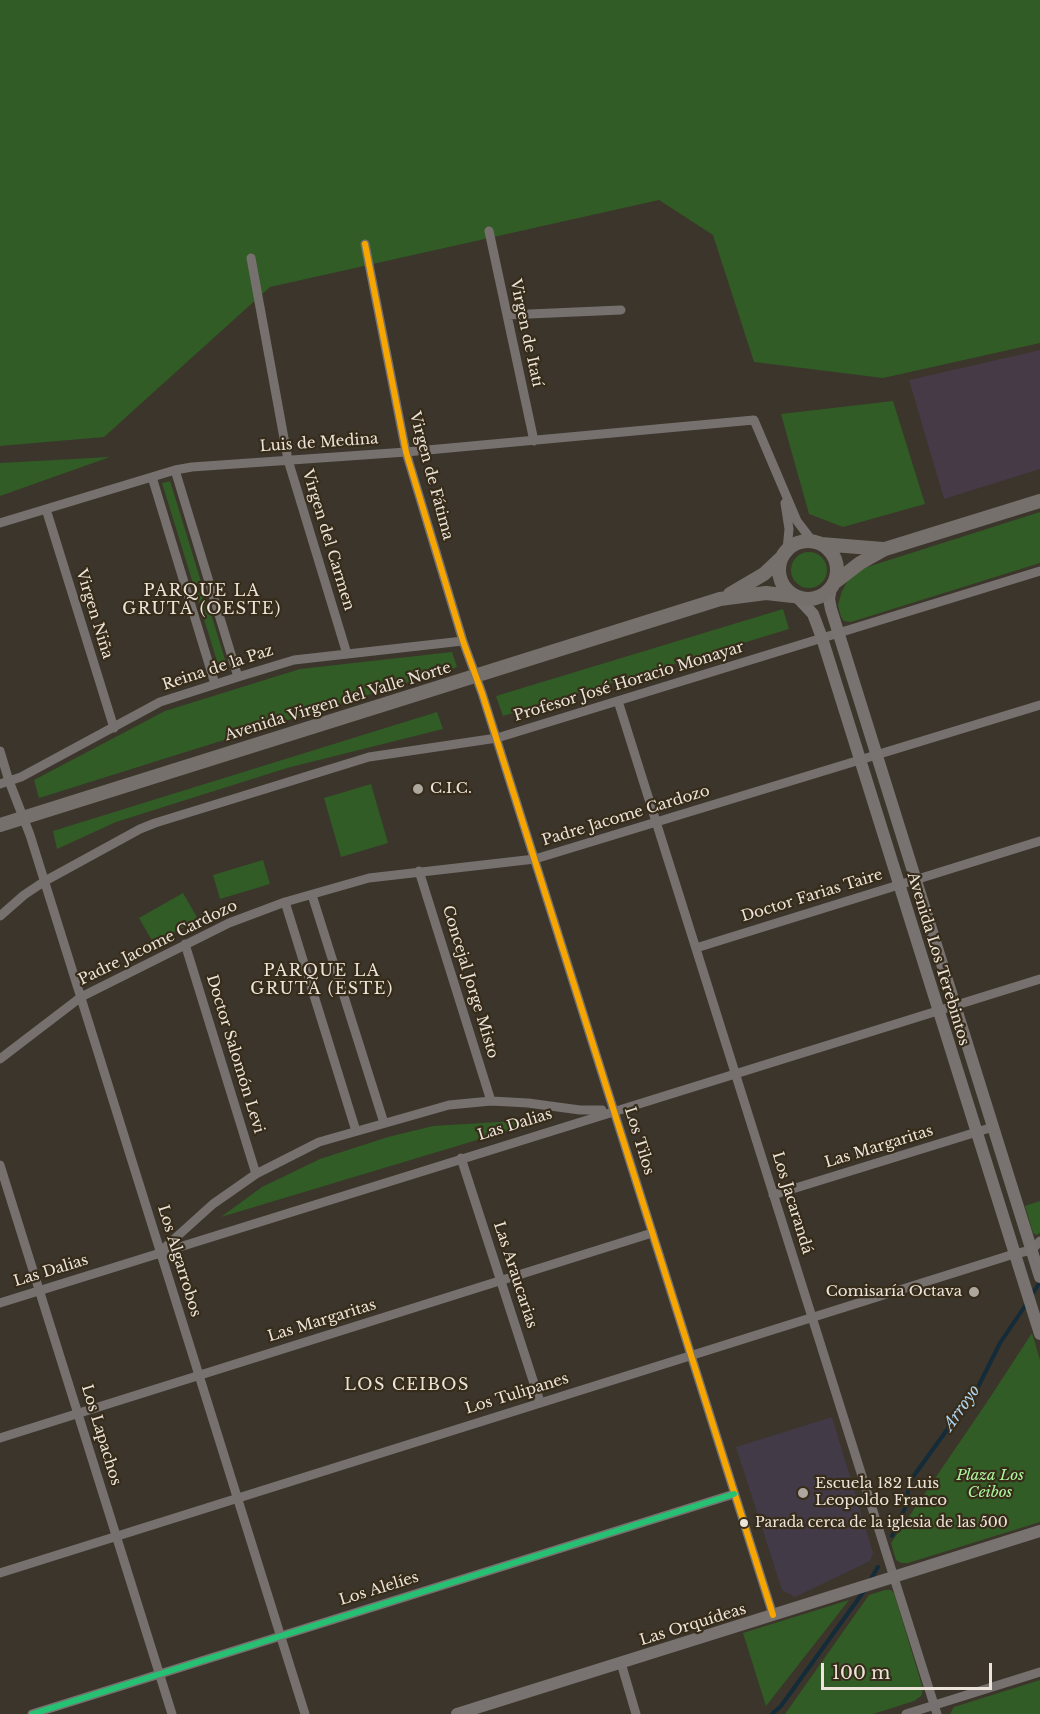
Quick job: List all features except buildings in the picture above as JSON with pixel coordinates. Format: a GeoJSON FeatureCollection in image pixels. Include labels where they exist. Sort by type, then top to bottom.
{"type":"FeatureCollection","features":[{"type":"Feature","properties":{"kind":"main road"},"geometry":{"type":"LineString","coordinates":[[885,549],[861,549],[815,542],[799,543],[784,553],[779,565],[781,583],[795,597],[816,598],[825,594],[860,563],[885,549],[1040,501]]}},
{"type":"Feature","properties":{"kind":"main road"},"geometry":{"type":"LineString","coordinates":[[815,542],[826,548],[836,564],[837,573],[833,585]]}},
{"type":"Feature","properties":{"kind":"main road","name":"Avenida Virgen del Valle Norte"},"geometry":{"type":"LineString","coordinates":[[720,599],[764,574],[784,553]]}},
{"type":"Feature","properties":{"kind":"main road","name":"Avenida Los Terebintos"},"geometry":{"type":"LineString","coordinates":[[833,585],[829,599],[838,633],[993,1127],[1036,1246],[1040,1277]]}},
{"type":"Feature","properties":{"kind":"main road","name":"Avenida Virgen del Valle Norte"},"geometry":{"type":"LineString","coordinates":[[0,825],[720,599],[766,592],[795,597]]}},
{"type":"Feature","properties":{"kind":"main road","name":"Avenida Los Terebintos"},"geometry":{"type":"LineString","coordinates":[[795,597],[813,614],[822,638],[1040,1334]]}},
{"type":"Feature","properties":{"kind":"main road","name":"Las Orquídeas"},"geometry":{"type":"LineString","coordinates":[[458,1714],[1040,1531]]}},
{"type":"Feature","properties":{"kind":"street","name":"Virgen de Itatí"},"geometry":{"type":"LineString","coordinates":[[489,231],[534,441]]}},
{"type":"Feature","properties":{"kind":"street","name":"Virgen de Fátima"},"geometry":{"type":"LineString","coordinates":[[366,244],[406,452],[476,677]]}},
{"type":"Feature","properties":{"kind":"street","name":"Virgen del Carmen"},"geometry":{"type":"LineString","coordinates":[[251,258],[288,460],[346,654]]}},
{"type":"Feature","properties":{"kind":"street"},"geometry":{"type":"LineString","coordinates":[[507,315],[621,310]]}},
{"type":"Feature","properties":{"kind":"street","name":"Luis de Medina"},"geometry":{"type":"LineString","coordinates":[[0,523],[175,470],[192,467],[406,452],[754,420],[781,483]]}},
{"type":"Feature","properties":{"kind":"street"},"geometry":{"type":"LineString","coordinates":[[175,470],[238,677]]}},
{"type":"Feature","properties":{"kind":"street"},"geometry":{"type":"LineString","coordinates":[[152,477],[215,684]]}},
{"type":"Feature","properties":{"kind":"street"},"geometry":{"type":"LineString","coordinates":[[781,483],[797,521],[815,542]]}},
{"type":"Feature","properties":{"kind":"street"},"geometry":{"type":"LineString","coordinates":[[781,483],[789,529],[784,553]]}},
{"type":"Feature","properties":{"kind":"street","name":"Virgen Niña"},"geometry":{"type":"LineString","coordinates":[[46,509],[114,728]]}},
{"type":"Feature","properties":{"kind":"street","name":"Profesor José Horacio Monayar"},"geometry":{"type":"LineString","coordinates":[[0,916],[24,895],[45,881],[155,823],[369,757],[497,738],[1040,573]]}},
{"type":"Feature","properties":{"kind":"street","name":"Reina de la Paz"},"geometry":{"type":"LineString","coordinates":[[5,783],[21,777],[159,702],[215,684],[294,660],[463,641]]}},
{"type":"Feature","properties":{"kind":"street","name":"Los Tilos"},"geometry":{"type":"LineString","coordinates":[[476,677],[772,1616]]}},
{"type":"Feature","properties":{"kind":"street","name":"Los Jacarandá"},"geometry":{"type":"LineString","coordinates":[[618,701],[935,1710]]}},
{"type":"Feature","properties":{"kind":"street","name":"Padre Jacome Cardozo"},"geometry":{"type":"LineString","coordinates":[[0,1059],[81,998],[229,923],[285,902],[369,878],[535,859],[1040,705]]}},
{"type":"Feature","properties":{"kind":"street","name":"Los Algarrobos"},"geometry":{"type":"LineString","coordinates":[[0,751],[5,783],[24,817],[45,881],[305,1714]]}},
{"type":"Feature","properties":{"kind":"street","name":"Doctor Farias Taire"},"geometry":{"type":"LineString","coordinates":[[696,948],[1040,841]]}},
{"type":"Feature","properties":{"kind":"street","name":"Concejal Jorge Misto"},"geometry":{"type":"LineString","coordinates":[[419,871],[491,1101]]}},
{"type":"Feature","properties":{"kind":"street"},"geometry":{"type":"LineString","coordinates":[[312,895],[384,1122]]}},
{"type":"Feature","properties":{"kind":"street"},"geometry":{"type":"LineString","coordinates":[[285,902],[356,1131]]}},
{"type":"Feature","properties":{"kind":"street","name":"Doctor Salomón Levi"},"geometry":{"type":"LineString","coordinates":[[185,944],[256,1174]]}},
{"type":"Feature","properties":{"kind":"street","name":"Las Dalias"},"geometry":{"type":"LineString","coordinates":[[0,1303],[1040,978]]}},
{"type":"Feature","properties":{"kind":"street"},"geometry":{"type":"LineString","coordinates":[[160,1252],[213,1204],[256,1174],[319,1142],[449,1105],[491,1101],[580,1110],[614,1110]]}},
{"type":"Feature","properties":{"kind":"street","name":"Las Margaritas"},"geometry":{"type":"LineString","coordinates":[[774,1194],[993,1127]]}},
{"type":"Feature","properties":{"kind":"street","name":"Las Araucarias"},"geometry":{"type":"LineString","coordinates":[[461,1158],[540,1402]]}},
{"type":"Feature","properties":{"kind":"street","name":"Los Lapachos"},"geometry":{"type":"LineString","coordinates":[[0,1165],[3,1187],[40,1290],[172,1714]]}},
{"type":"Feature","properties":{"kind":"street","name":"Las Margaritas"},"geometry":{"type":"LineString","coordinates":[[0,1438],[652,1233]]}},
{"type":"Feature","properties":{"kind":"street","name":"Los Tulipanes"},"geometry":{"type":"LineString","coordinates":[[0,1573],[1036,1246]]}},
{"type":"Feature","properties":{"kind":"street","name":"Los Alelíes"},"geometry":{"type":"LineString","coordinates":[[32,1714],[734,1494]]}},
{"type":"Feature","properties":{"kind":"street"},"geometry":{"type":"LineString","coordinates":[[621,1663],[636,1714]]}},
{"type":"Feature","properties":{"kind":"street"},"geometry":{"type":"LineString","coordinates":[[906,1714],[935,1710],[1040,1672]]}},
{"type":"Feature","properties":{"kind":"shaded area"},"geometry":{"type":"Polygon","coordinates":[[[1040,350],[1040,469],[944,499],[909,380],[1040,350]]]}},
{"type":"Feature","properties":{"kind":"shaded area","name":"Escuela 182 Luis Leopoldo Franco"},"geometry":{"type":"Polygon","coordinates":[[[832,1417],[873,1553],[870,1561],[795,1597],[782,1590],[736,1447],[832,1417]]]}},
{"type":"Feature","properties":{"kind":"green space"},"geometry":{"type":"Polygon","coordinates":[[[0,0],[1040,0],[1040,343],[883,378],[754,362],[713,235],[659,200],[270,287],[104,437],[0,446],[0,0]]]}},
{"type":"Feature","properties":{"kind":"green space"},"geometry":{"type":"Polygon","coordinates":[[[893,401],[925,504],[843,527],[809,514],[781,414],[893,401]]]}},
{"type":"Feature","properties":{"kind":"green space"},"geometry":{"type":"Polygon","coordinates":[[[110,457],[0,496],[0,463],[110,457]]]}},
{"type":"Feature","properties":{"kind":"green space"},"geometry":{"type":"Polygon","coordinates":[[[170,481],[228,669],[220,671],[162,483],[170,481]]]}},
{"type":"Feature","properties":{"kind":"green space"},"geometry":{"type":"Polygon","coordinates":[[[1040,512],[1040,563],[851,622],[844,621],[841,617],[838,605],[842,591],[849,578],[861,569],[1040,512]]]}},
{"type":"Feature","properties":{"kind":"green space"},"geometry":{"type":"Polygon","coordinates":[[[809,552],[822,557],[827,570],[822,583],[809,588],[796,583],[791,570],[796,557],[809,552]]]}},
{"type":"Feature","properties":{"kind":"green space"},"geometry":{"type":"Polygon","coordinates":[[[783,609],[789,629],[503,716],[496,696],[783,609]]]}},
{"type":"Feature","properties":{"kind":"green space"},"geometry":{"type":"Polygon","coordinates":[[[452,652],[457,667],[39,798],[34,780],[165,711],[300,669],[452,652]]]}},
{"type":"Feature","properties":{"kind":"green space"},"geometry":{"type":"Polygon","coordinates":[[[437,712],[443,729],[287,768],[116,822],[57,849],[53,831],[437,712]]]}},
{"type":"Feature","properties":{"kind":"green space"},"geometry":{"type":"Polygon","coordinates":[[[371,784],[388,843],[341,857],[324,798],[371,784]]]}},
{"type":"Feature","properties":{"kind":"green space"},"geometry":{"type":"Polygon","coordinates":[[[263,860],[270,884],[220,899],[213,875],[263,860]]]}},
{"type":"Feature","properties":{"kind":"green space"},"geometry":{"type":"Polygon","coordinates":[[[183,893],[198,919],[154,944],[139,918],[183,893]]]}},
{"type":"Feature","properties":{"kind":"green space"},"geometry":{"type":"Polygon","coordinates":[[[547,1119],[221,1217],[262,1187],[320,1159],[388,1137],[433,1126],[547,1119]]]}},
{"type":"Feature","properties":{"kind":"green space"},"geometry":{"type":"Polygon","coordinates":[[[1040,1201],[1040,1233],[1036,1235],[1033,1233],[1025,1206],[1040,1201]]]}},
{"type":"Feature","properties":{"kind":"green space","name":"Plaza Los Ceibos"},"geometry":{"type":"Polygon","coordinates":[[[1032,1333],[1040,1360],[1040,1522],[908,1563],[901,1563],[896,1560],[891,1543],[1032,1333]]]}},
{"type":"Feature","properties":{"kind":"green space"},"geometry":{"type":"Polygon","coordinates":[[[891,1590],[894,1593],[923,1689],[921,1696],[914,1701],[873,1714],[785,1714],[869,1595],[891,1590]]]}},
{"type":"Feature","properties":{"kind":"green space"},"geometry":{"type":"Polygon","coordinates":[[[849,1600],[766,1706],[743,1633],[849,1600]]]}},
{"type":"Feature","properties":{"kind":"green space"},"geometry":{"type":"Polygon","coordinates":[[[1040,1680],[1040,1714],[950,1714],[954,1707],[1040,1680]]]}},
{"type":"Feature","properties":{"kind":"waterway","name":"Arroyo"},"geometry":{"type":"LineString","coordinates":[[1031,1296],[1040,1282]]}},
{"type":"Feature","properties":{"kind":"waterway","name":"Arroyo"},"geometry":{"type":"LineString","coordinates":[[892,1536],[905,1508],[910,1481],[978,1387],[1000,1343],[1027,1303]]}},
{"type":"Feature","properties":{"kind":"waterway","name":"Arroyo"},"geometry":{"type":"LineString","coordinates":[[869,1582],[878,1567]]}},
{"type":"Feature","properties":{"kind":"waterway","name":"Arroyo"},"geometry":{"type":"LineString","coordinates":[[772,1714],[781,1706],[864,1591]]}},
{"type":"Feature","properties":{"kind":"transit line"},"geometry":{"type":"LineString","coordinates":[[365,244],[406,452],[463,641],[482,693],[773,1615]]}},
{"type":"Feature","properties":{"kind":"transit line"},"geometry":{"type":"LineString","coordinates":[[32,1714],[734,1494]]}},
{"type":"Feature","properties":{"kind":"place","name":"C.I.C."},"geometry":{"type":"Point","coordinates":[418,789]}},
{"type":"Feature","properties":{"kind":"place","name":"Comisaría Octava"},"geometry":{"type":"Point","coordinates":[974,1292]}},
{"type":"Feature","properties":{"kind":"place","name":"Escuela 182 Luis Leopoldo Franco"},"geometry":{"type":"Point","coordinates":[803,1493]}},
{"type":"Feature","properties":{"kind":"place","name":"Parada cerca de la iglesia de las 500"},"geometry":{"type":"Point","coordinates":[744,1523]}},
{"type":"Feature","properties":{"kind":"district","name":"PARQUE LA GRUTA (OESTE)"},"geometry":{"type":"Point","coordinates":[202,600]}},
{"type":"Feature","properties":{"kind":"district","name":"PARQUE LA GRUTA (ESTE)"},"geometry":{"type":"Point","coordinates":[322,980]}},
{"type":"Feature","properties":{"kind":"district","name":"LOS CEIBOS"},"geometry":{"type":"Point","coordinates":[407,1385]}}]}
